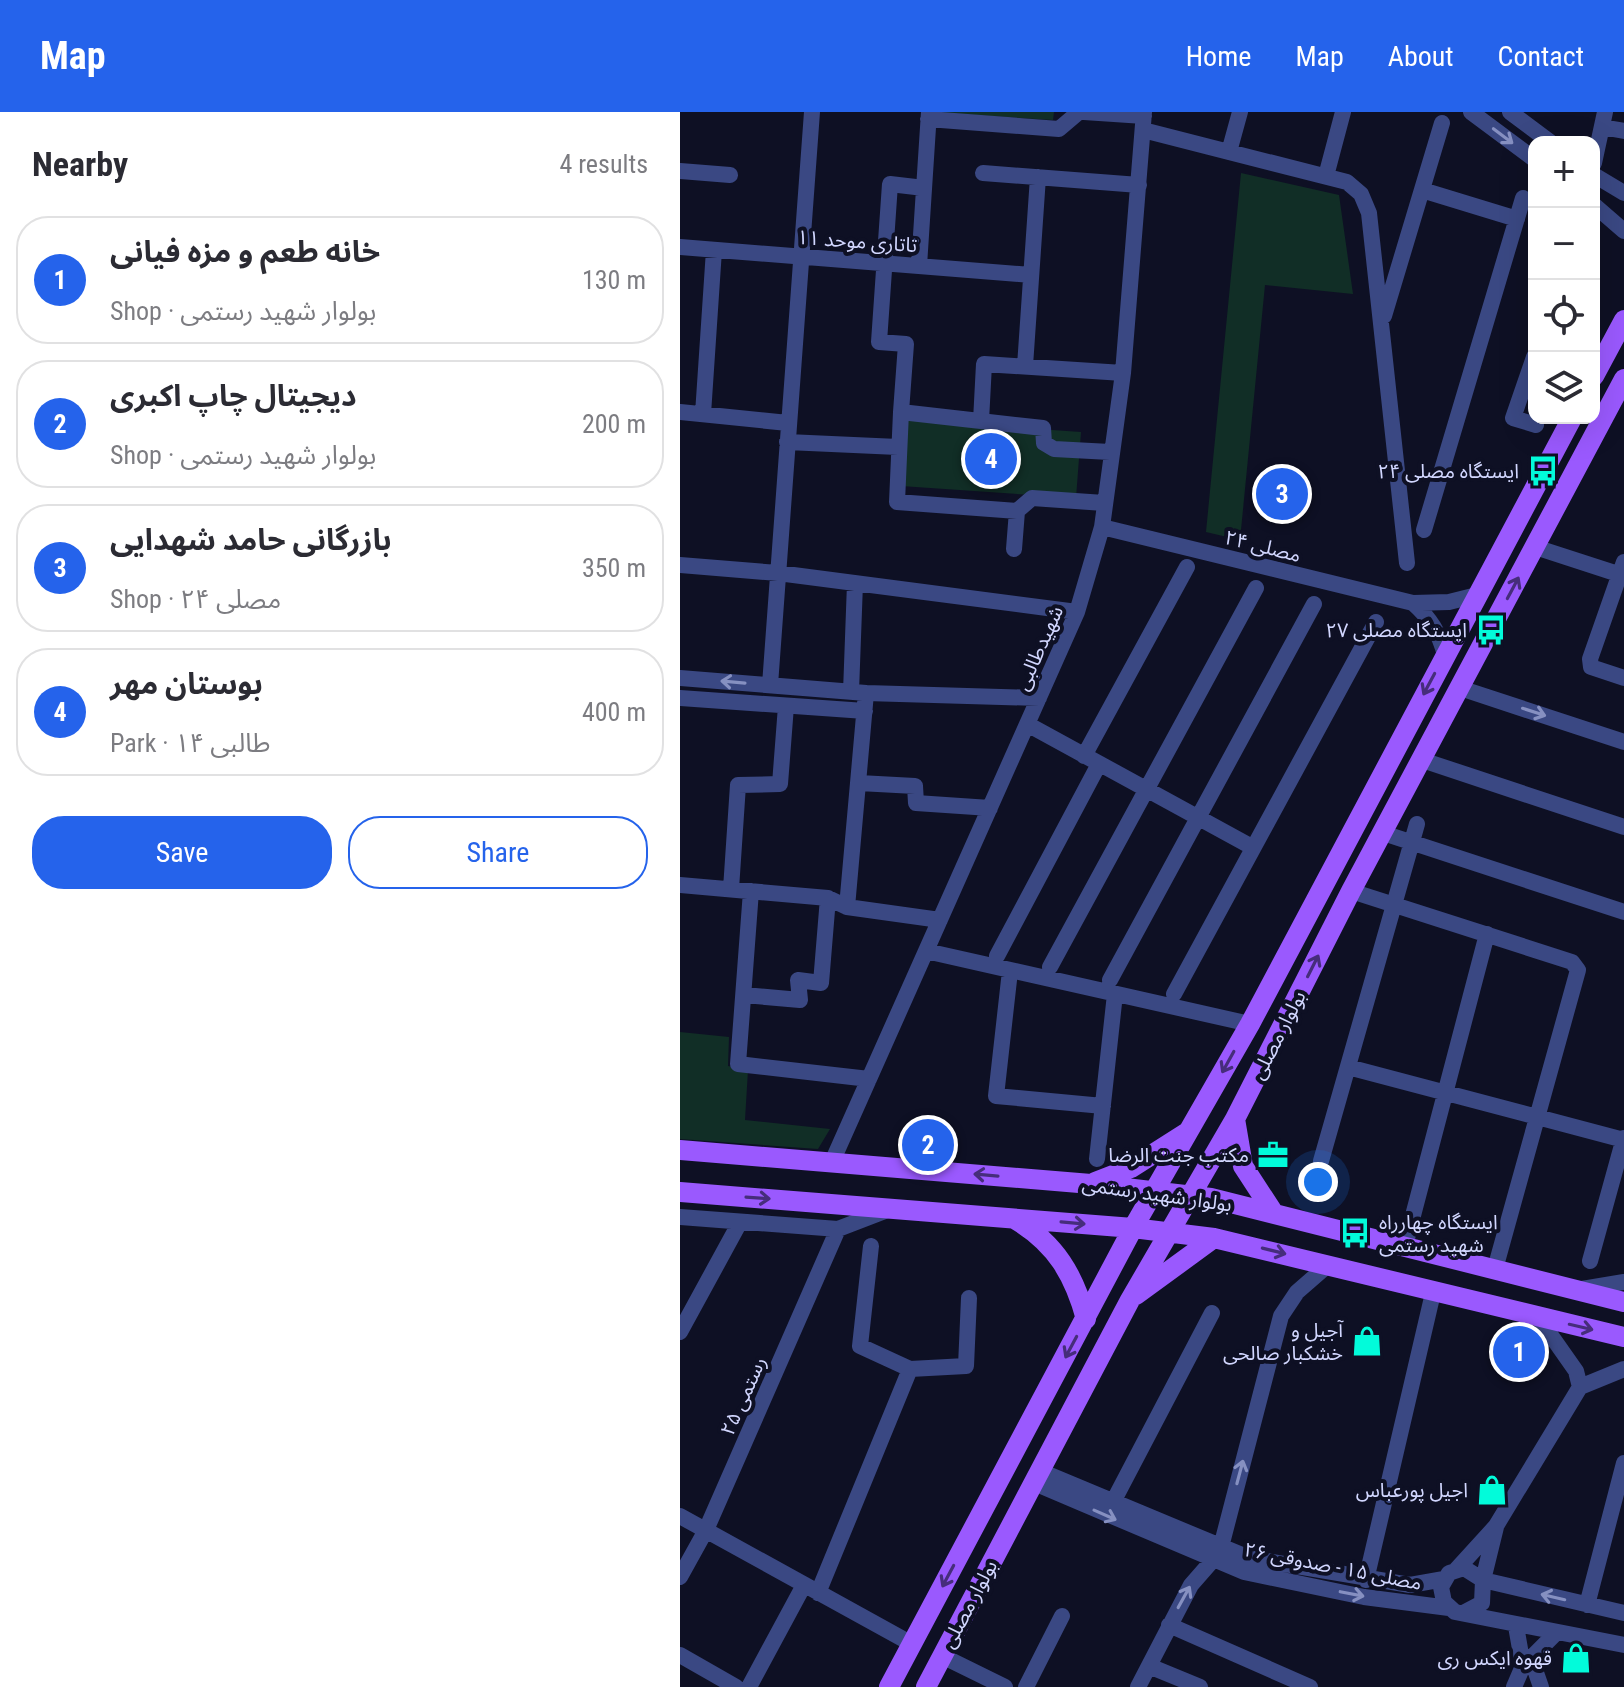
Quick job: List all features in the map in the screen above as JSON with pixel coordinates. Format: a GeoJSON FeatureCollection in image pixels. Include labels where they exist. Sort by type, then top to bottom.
{"type":"FeatureCollection","features":[{"type":"Feature","properties":{"kind":"main road"},"geometry":{"type":"LineString","coordinates":[[1600,365],[1624,320]]}},
{"type":"Feature","properties":{"kind":"main road","name":"بولوار مصلی"},"geometry":{"type":"LineString","coordinates":[[926,1687],[1130,1300],[1235,1119],[1351,891],[1624,379]]}},
{"type":"Feature","properties":{"kind":"main road","name":"بولوار مصلی"},"geometry":{"type":"LineString","coordinates":[[889,1687],[1133,1228],[1250,1024],[1569,424]]}},
{"type":"Feature","properties":{"kind":"main road"},"geometry":{"type":"LineString","coordinates":[[1235,1119],[1243,1166],[1273,1212]]}},
{"type":"Feature","properties":{"kind":"main road"},"geometry":{"type":"LineString","coordinates":[[1091,1184],[1131,1168],[1191,1131]]}},
{"type":"Feature","properties":{"kind":"main road","name":"بولوار شهید رستمی"},"geometry":{"type":"LineString","coordinates":[[680,1150],[1155,1190],[1273,1212],[1624,1302]]}},
{"type":"Feature","properties":{"kind":"main road","name":"بولوار شهید رستمی"},"geometry":{"type":"LineString","coordinates":[[680,1192],[1133,1228],[1214,1238],[1624,1337]]}},
{"type":"Feature","properties":{"kind":"main road"},"geometry":{"type":"LineString","coordinates":[[1236,1242],[1235,1226],[1250,1207]]}},
{"type":"Feature","properties":{"kind":"main road"},"geometry":{"type":"LineString","coordinates":[[1013,1218],[1038,1233],[1068,1268],[1086,1319]]}},
{"type":"Feature","properties":{"kind":"main road"},"geometry":{"type":"LineString","coordinates":[[1130,1300],[1214,1238]]}},
{"type":"Feature","properties":{"kind":"main road"},"geometry":{"type":"LineString","coordinates":[[1004,1472],[1037,1477]]}},
{"type":"Feature","properties":{"kind":"street"},"geometry":{"type":"LineString","coordinates":[[770,685],[812,112]]}},
{"type":"Feature","properties":{"kind":"street"},"geometry":{"type":"LineString","coordinates":[[919,266],[928,115],[1059,129],[1082,112],[1144,119],[1229,152],[1347,182],[1361,194],[1369,213],[1407,563]]}},
{"type":"Feature","properties":{"kind":"street"},"geometry":{"type":"LineString","coordinates":[[1229,152],[1240,112]]}},
{"type":"Feature","properties":{"kind":"street"},"geometry":{"type":"LineString","coordinates":[[1326,176],[1343,112]]}},
{"type":"Feature","properties":{"kind":"street"},"geometry":{"type":"LineString","coordinates":[[1471,112],[1528,155]]}},
{"type":"Feature","properties":{"kind":"street"},"geometry":{"type":"LineString","coordinates":[[1510,112],[1542,136]]}},
{"type":"Feature","properties":{"kind":"street","name":"شهیدطالبی"},"geometry":{"type":"LineString","coordinates":[[832,1162],[1077,612],[1102,527],[1123,373],[1144,119]]}},
{"type":"Feature","properties":{"kind":"street"},"geometry":{"type":"LineString","coordinates":[[1603,119],[1624,131]]}},
{"type":"Feature","properties":{"kind":"street"},"geometry":{"type":"LineString","coordinates":[[1381,325],[1442,123]]}},
{"type":"Feature","properties":{"kind":"street"},"geometry":{"type":"LineString","coordinates":[[680,171],[730,175]]}},
{"type":"Feature","properties":{"kind":"street"},"geometry":{"type":"LineString","coordinates":[[983,173],[1139,185]]}},
{"type":"Feature","properties":{"kind":"street"},"geometry":{"type":"LineString","coordinates":[[1025,366],[1038,177]]}},
{"type":"Feature","properties":{"kind":"street"},"geometry":{"type":"LineString","coordinates":[[1600,179],[1624,193]]}},
{"type":"Feature","properties":{"kind":"street"},"geometry":{"type":"LineString","coordinates":[[924,188],[890,184],[879,342],[906,344],[897,502],[1017,511]]}},
{"type":"Feature","properties":{"kind":"street"},"geometry":{"type":"LineString","coordinates":[[1422,190],[1517,219]]}},
{"type":"Feature","properties":{"kind":"street"},"geometry":{"type":"LineString","coordinates":[[1424,530],[1523,198]]}},
{"type":"Feature","properties":{"kind":"street"},"geometry":{"type":"LineString","coordinates":[[1597,208],[1624,231]]}},
{"type":"Feature","properties":{"kind":"street","name":"تاتاری موحد ۱۱"},"geometry":{"type":"LineString","coordinates":[[680,247],[1031,275]]}},
{"type":"Feature","properties":{"kind":"street"},"geometry":{"type":"LineString","coordinates":[[703,414],[714,250]]}},
{"type":"Feature","properties":{"kind":"street"},"geometry":{"type":"LineString","coordinates":[[981,421],[984,364],[1123,373]]}},
{"type":"Feature","properties":{"kind":"street"},"geometry":{"type":"LineString","coordinates":[[1528,374],[1513,418],[1528,423]]}},
{"type":"Feature","properties":{"kind":"street"},"geometry":{"type":"LineString","coordinates":[[680,412],[788,423]]}},
{"type":"Feature","properties":{"kind":"street"},"geometry":{"type":"LineString","coordinates":[[901,412],[1043,428],[1044,443],[1054,449],[1110,452]]}},
{"type":"Feature","properties":{"kind":"street"},"geometry":{"type":"LineString","coordinates":[[787,442],[898,447]]}},
{"type":"Feature","properties":{"kind":"street"},"geometry":{"type":"LineString","coordinates":[[1014,549],[1017,511],[1032,498],[1104,503]]}},
{"type":"Feature","properties":{"kind":"street","name":"مصلی ۲۴"},"geometry":{"type":"LineString","coordinates":[[1102,527],[1413,603],[1449,602],[1477,595]]}},
{"type":"Feature","properties":{"kind":"street"},"geometry":{"type":"LineString","coordinates":[[1535,547],[1622,571],[1590,659],[1591,667],[1624,678]]}},
{"type":"Feature","properties":{"kind":"street"},"geometry":{"type":"LineString","coordinates":[[680,565],[778,573],[1077,612]]}},
{"type":"Feature","properties":{"kind":"street"},"geometry":{"type":"LineString","coordinates":[[997,956],[1187,567]]}},
{"type":"Feature","properties":{"kind":"street"},"geometry":{"type":"LineString","coordinates":[[847,907],[865,711],[859,692],[855,583]]}},
{"type":"Feature","properties":{"kind":"street"},"geometry":{"type":"LineString","coordinates":[[1050,967],[1256,588]]}},
{"type":"Feature","properties":{"kind":"street"},"geometry":{"type":"LineString","coordinates":[[1413,603],[1429,618],[1440,636],[1445,655]]}},
{"type":"Feature","properties":{"kind":"street"},"geometry":{"type":"LineString","coordinates":[[1097,1159],[1113,987],[1197,817],[1314,604]]}},
{"type":"Feature","properties":{"kind":"street"},"geometry":{"type":"LineString","coordinates":[[1174,994],[1376,622]]}},
{"type":"Feature","properties":{"kind":"street"},"geometry":{"type":"LineString","coordinates":[[680,678],[859,692],[1039,698]]}},
{"type":"Feature","properties":{"kind":"street"},"geometry":{"type":"LineString","coordinates":[[1460,688],[1624,742]]}},
{"type":"Feature","properties":{"kind":"street"},"geometry":{"type":"LineString","coordinates":[[680,698],[865,711]]}},
{"type":"Feature","properties":{"kind":"street"},"geometry":{"type":"LineString","coordinates":[[731,889],[738,785],[780,784],[786,706]]}},
{"type":"Feature","properties":{"kind":"street"},"geometry":{"type":"LineString","coordinates":[[1027,724],[1252,847]]}},
{"type":"Feature","properties":{"kind":"street"},"geometry":{"type":"LineString","coordinates":[[1422,760],[1624,827]]}},
{"type":"Feature","properties":{"kind":"street"},"geometry":{"type":"LineString","coordinates":[[859,783],[915,786],[916,803],[990,808]]}},
{"type":"Feature","properties":{"kind":"street"},"geometry":{"type":"LineString","coordinates":[[1321,1161],[1417,824]]}},
{"type":"Feature","properties":{"kind":"street"},"geometry":{"type":"LineString","coordinates":[[1383,833],[1624,912]]}},
{"type":"Feature","properties":{"kind":"street"},"geometry":{"type":"LineString","coordinates":[[680,885],[828,898],[847,907],[940,920]]}},
{"type":"Feature","properties":{"kind":"street"},"geometry":{"type":"LineString","coordinates":[[751,891],[738,1064],[869,1079]]}},
{"type":"Feature","properties":{"kind":"street"},"geometry":{"type":"LineString","coordinates":[[1351,891],[1487,934],[1576,965],[1578,970],[1495,1269]]}},
{"type":"Feature","properties":{"kind":"street"},"geometry":{"type":"LineString","coordinates":[[744,995],[800,1000],[798,980],[821,983],[828,898]]}},
{"type":"Feature","properties":{"kind":"street"},"geometry":{"type":"LineString","coordinates":[[1405,1246],[1487,934]]}},
{"type":"Feature","properties":{"kind":"street"},"geometry":{"type":"LineString","coordinates":[[926,951],[1010,971],[1113,987],[1250,1024]]}},
{"type":"Feature","properties":{"kind":"street"},"geometry":{"type":"LineString","coordinates":[[1010,971],[996,1096],[1103,1106]]}},
{"type":"Feature","properties":{"kind":"street"},"geometry":{"type":"LineString","coordinates":[[1348,1067],[1624,1139],[1590,1261]]}},
{"type":"Feature","properties":{"kind":"street"},"geometry":{"type":"LineString","coordinates":[[680,1217],[838,1229],[894,1208]]}},
{"type":"Feature","properties":{"kind":"street"},"geometry":{"type":"LineString","coordinates":[[680,1332],[740,1222]]}},
{"type":"Feature","properties":{"kind":"street","name":"رستمی ۲۵"},"geometry":{"type":"LineString","coordinates":[[680,1577],[706,1530],[838,1229]]}},
{"type":"Feature","properties":{"kind":"street"},"geometry":{"type":"LineString","coordinates":[[871,1246],[860,1346],[910,1369],[966,1366],[969,1298]]}},
{"type":"Feature","properties":{"kind":"street"},"geometry":{"type":"LineString","coordinates":[[1138,1687],[1191,1585],[1216,1554],[1281,1316],[1297,1292],[1328,1265]]}},
{"type":"Feature","properties":{"kind":"street"},"geometry":{"type":"LineString","coordinates":[[1577,1290],[1624,1282]]}},
{"type":"Feature","properties":{"kind":"street"},"geometry":{"type":"LineString","coordinates":[[1366,1580],[1433,1293]]}},
{"type":"Feature","properties":{"kind":"street"},"geometry":{"type":"LineString","coordinates":[[1113,1502],[1212,1313]]}},
{"type":"Feature","properties":{"kind":"street"},"geometry":{"type":"LineString","coordinates":[[1538,1317],[1576,1371],[1580,1387]]}},
{"type":"Feature","properties":{"kind":"street"},"geometry":{"type":"LineString","coordinates":[[749,1687],[811,1589],[910,1369]]}},
{"type":"Feature","properties":{"kind":"street"},"geometry":{"type":"LineString","coordinates":[[1496,1526],[1483,1580],[1482,1603],[1456,1610],[1441,1594],[1450,1574],[1496,1526],[1580,1387],[1624,1369]]}},
{"type":"Feature","properties":{"kind":"street"},"geometry":{"type":"LineString","coordinates":[[1587,1605],[1624,1463]]}},
{"type":"Feature","properties":{"kind":"street","name":"مصلی ۱۵ - صدوقی ۲۶"},"geometry":{"type":"LineString","coordinates":[[1037,1477],[1216,1554],[1410,1585],[1450,1574]]}},
{"type":"Feature","properties":{"kind":"street","name":"مصلی ۱۵ - صدوقی ۲۶"},"geometry":{"type":"LineString","coordinates":[[1037,1477],[1113,1502],[1216,1554],[1244,1572],[1364,1597],[1456,1610],[1516,1626],[1624,1645]]}},
{"type":"Feature","properties":{"kind":"street"},"geometry":{"type":"LineString","coordinates":[[680,1516],[912,1644]]}},
{"type":"Feature","properties":{"kind":"street"},"geometry":{"type":"LineString","coordinates":[[1450,1574],[1471,1570],[1483,1580],[1616,1611],[1602,1640]]}},
{"type":"Feature","properties":{"kind":"street"},"geometry":{"type":"LineString","coordinates":[[1026,1687],[1062,1616]]}},
{"type":"Feature","properties":{"kind":"street"},"geometry":{"type":"LineString","coordinates":[[1169,1625],[1310,1687]]}},
{"type":"Feature","properties":{"kind":"street"},"geometry":{"type":"LineString","coordinates":[[1516,1626],[1527,1662],[1541,1687]]}},
{"type":"Feature","properties":{"kind":"street"},"geometry":{"type":"LineString","coordinates":[[1514,1687],[1527,1662],[1555,1634]]}},
{"type":"Feature","properties":{"kind":"street"},"geometry":{"type":"LineString","coordinates":[[680,1655],[736,1687]]}},
{"type":"Feature","properties":{"kind":"street"},"geometry":{"type":"LineString","coordinates":[[942,1656],[1005,1687]]}},
{"type":"Feature","properties":{"kind":"street"},"geometry":{"type":"LineString","coordinates":[[1149,1666],[1200,1687]]}},
{"type":"Feature","properties":{"kind":"green space"},"geometry":{"type":"Polygon","coordinates":[[[928,112],[1054,112],[1053,120],[928,112]]]}},
{"type":"Feature","properties":{"kind":"green space"},"geometry":{"type":"Polygon","coordinates":[[[1241,173],[1339,195],[1353,294],[1265,285],[1240,540],[1206,532],[1241,173]]]}},
{"type":"Feature","properties":{"kind":"green space"},"geometry":{"type":"Polygon","coordinates":[[[905,420],[1081,432],[1076,498],[901,486],[905,420]]]}},
{"type":"Feature","properties":{"kind":"green space"},"geometry":{"type":"Polygon","coordinates":[[[680,1032],[729,1037],[728,1066],[748,1070],[745,1120],[830,1129],[818,1149],[680,1139],[680,1032]]]}},
{"type":"Feature","properties":{"kind":"place","name":"بوستان مهر"},"geometry":{"type":"Point","coordinates":[991,459]}},
{"type":"Feature","properties":{"kind":"place","name":"ایستگاه مصلی ۲۴"},"geometry":{"type":"Point","coordinates":[1543,471]}},
{"type":"Feature","properties":{"kind":"place","name":"بازرگانی حامد شهدایی"},"geometry":{"type":"Point","coordinates":[1282,494]}},
{"type":"Feature","properties":{"kind":"place","name":"ایستگاه مصلی ۲۷"},"geometry":{"type":"Point","coordinates":[1491,630]}},
{"type":"Feature","properties":{"kind":"place","name":"دیجیتال چاپ اکبری"},"geometry":{"type":"Point","coordinates":[928,1145]}},
{"type":"Feature","properties":{"kind":"place","name":"مكتب جنت الرضا"},"geometry":{"type":"Point","coordinates":[1273,1155]}},
{"type":"Feature","properties":{"kind":"place","name":"ایستگاه چهارراه شهید رستمی"},"geometry":{"type":"Point","coordinates":[1355,1233]}},
{"type":"Feature","properties":{"kind":"place","name":"آجیل و خشکبار صالحی"},"geometry":{"type":"Point","coordinates":[1367,1341]}},
{"type":"Feature","properties":{"kind":"place","name":"خانه طعم و مزه فیانی"},"geometry":{"type":"Point","coordinates":[1519,1352]}},
{"type":"Feature","properties":{"kind":"place","name":"اجیل پورعباس"},"geometry":{"type":"Point","coordinates":[1492,1490]}},
{"type":"Feature","properties":{"kind":"place","name":"قهوه ایکس ری"},"geometry":{"type":"Point","coordinates":[1576,1658]}}]}
